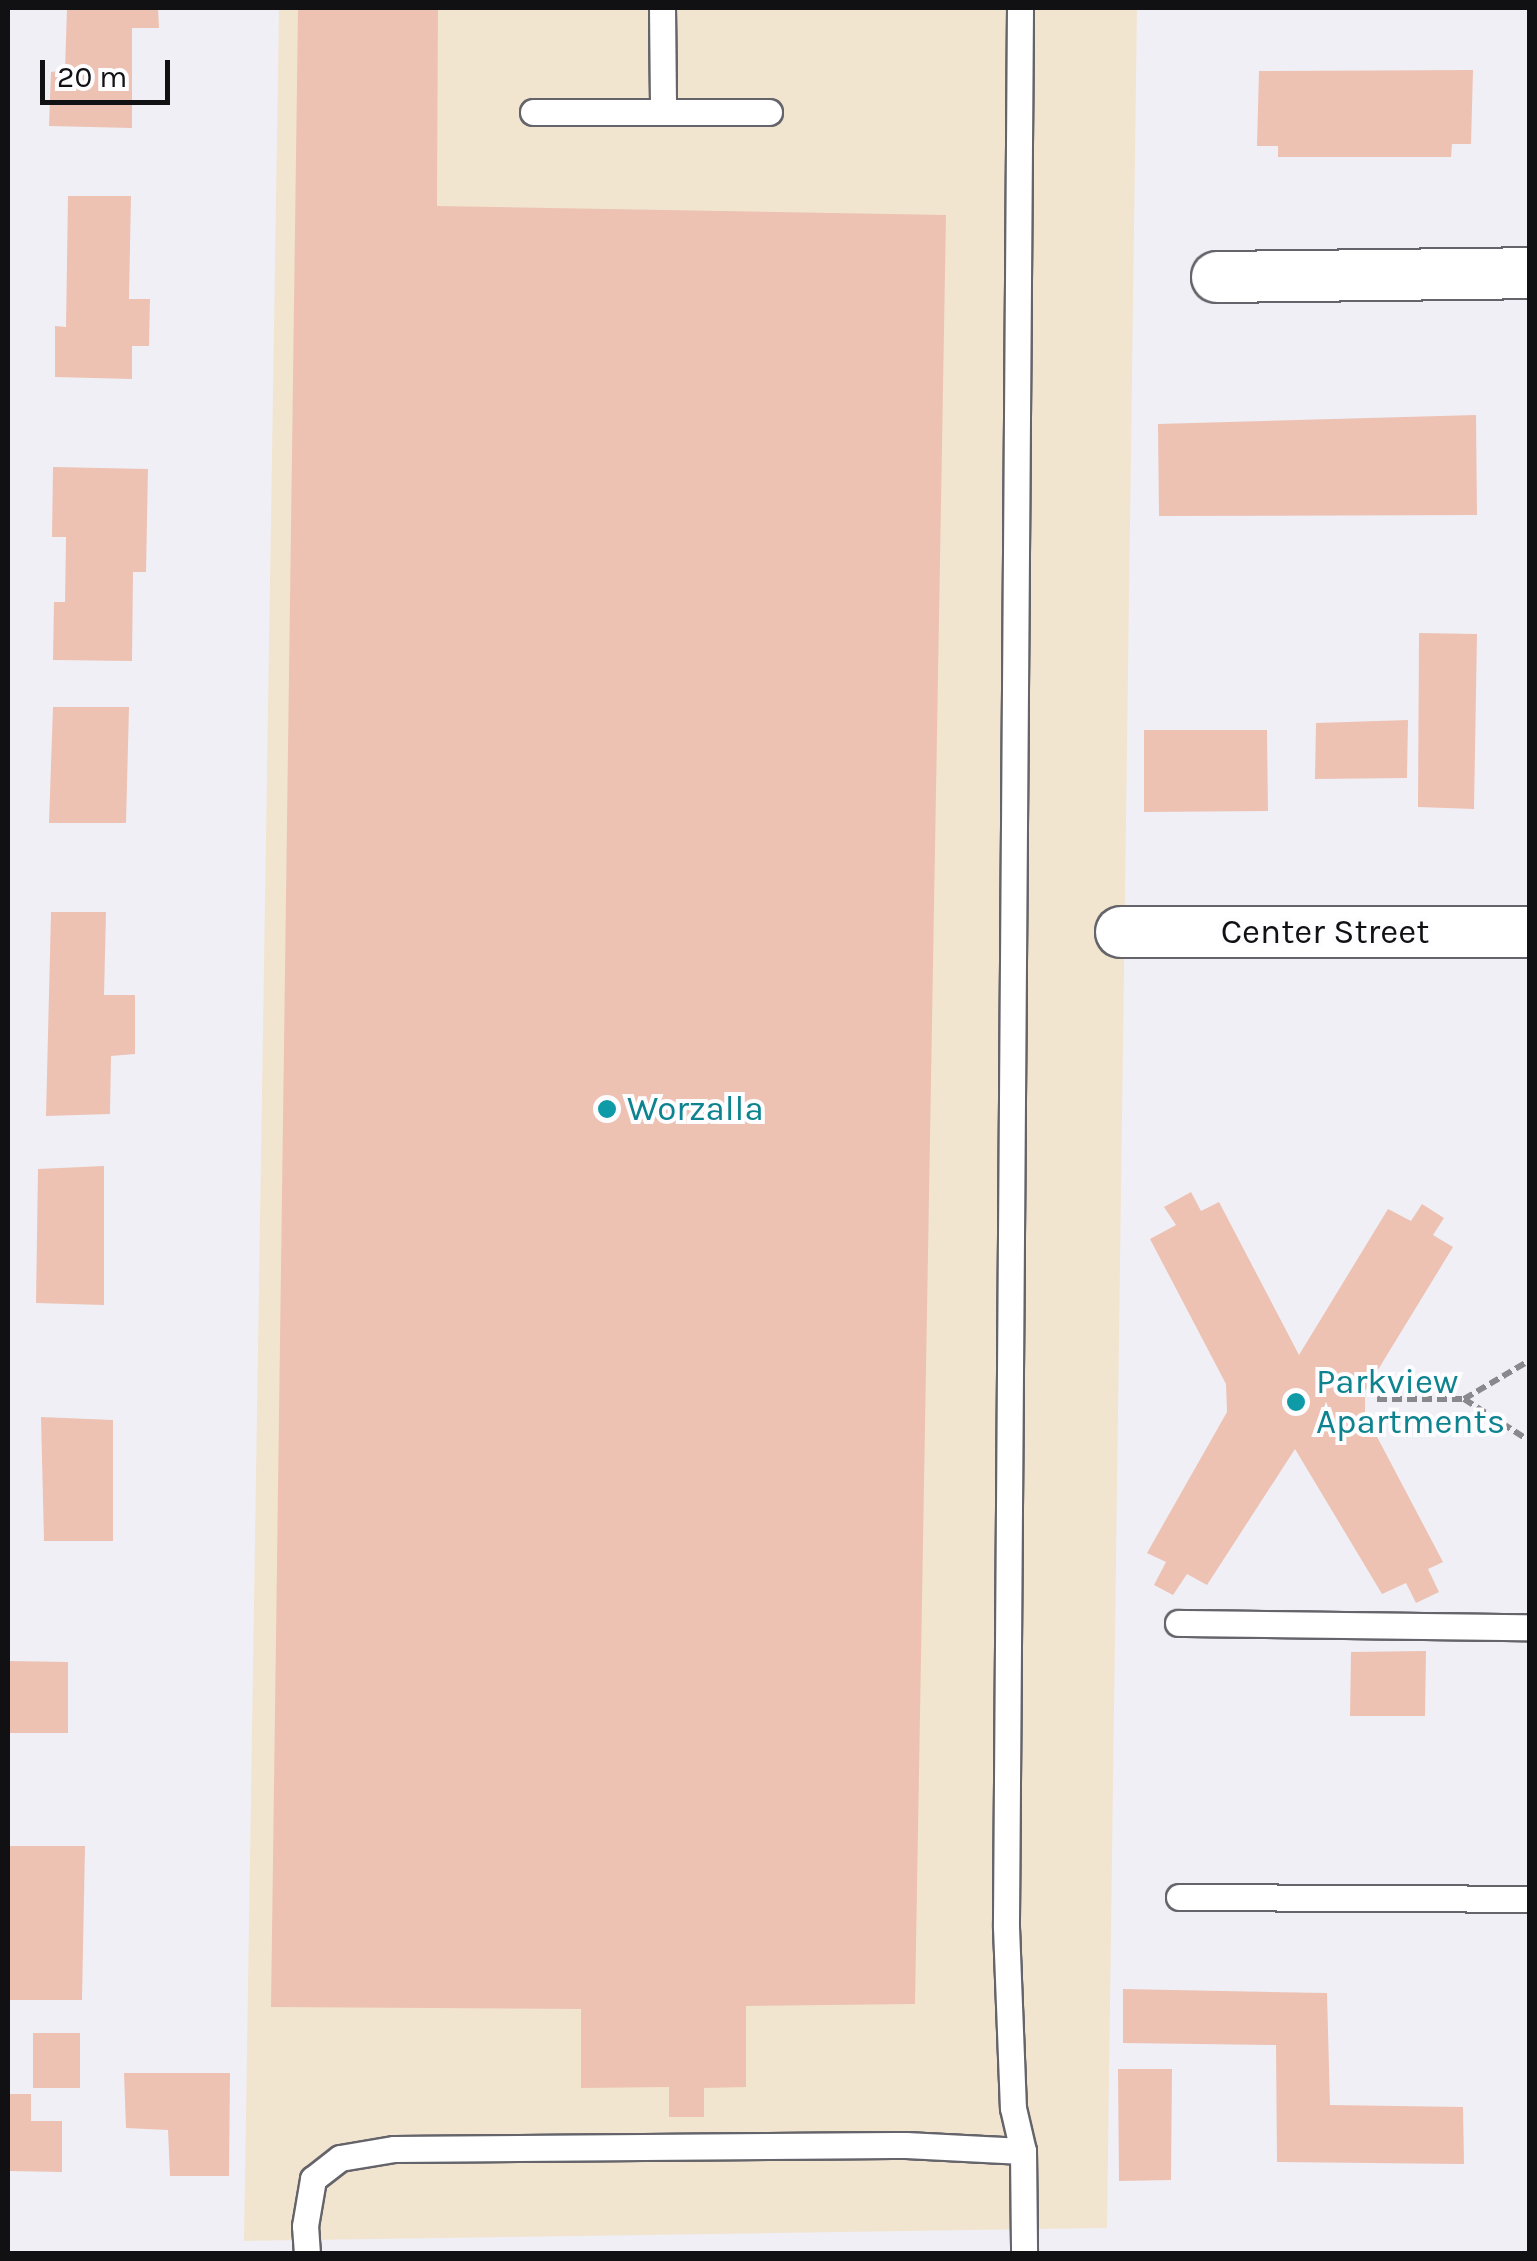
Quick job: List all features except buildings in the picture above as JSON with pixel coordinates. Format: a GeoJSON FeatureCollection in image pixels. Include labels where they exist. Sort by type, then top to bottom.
{"type":"FeatureCollection","features":[{"type":"Feature","properties":{"kind":"street"},"geometry":{"type":"LineString","coordinates":[[1217,278],[1530,273]]}},
{"type":"Feature","properties":{"kind":"street","name":"Center Street"},"geometry":{"type":"LineString","coordinates":[[1121,932],[1530,932]]}},
{"type":"Feature","properties":{"kind":"lane"},"geometry":{"type":"LineString","coordinates":[[662,8],[663,112]]}},
{"type":"Feature","properties":{"kind":"lane"},"geometry":{"type":"LineString","coordinates":[[1020,8],[1006,1927],[1014,2108],[1023,2152],[1024,2254]]}},
{"type":"Feature","properties":{"kind":"lane"},"geometry":{"type":"LineString","coordinates":[[534,112],[769,112]]}},
{"type":"Feature","properties":{"kind":"lane"},"geometry":{"type":"LineString","coordinates":[[1178,1623],[1530,1627]]}},
{"type":"Feature","properties":{"kind":"lane"},"geometry":{"type":"LineString","coordinates":[[1179,1897],[1530,1899]]}},
{"type":"Feature","properties":{"kind":"lane"},"geometry":{"type":"LineString","coordinates":[[307,2254],[304,2226],[313,2179],[340,2158],[394,2148],[906,2145],[1023,2152]]}},
{"type":"Feature","properties":{"kind":"path"},"geometry":{"type":"LineString","coordinates":[[1376,1400],[1464,1400],[1525,1363]]}},
{"type":"Feature","properties":{"kind":"path"},"geometry":{"type":"LineString","coordinates":[[1464,1400],[1524,1438]]}},
{"type":"Feature","properties":{"kind":"shaded area","name":"Worzalla"},"geometry":{"type":"Polygon","coordinates":[[[279,8],[1137,8],[1107,2228],[244,2241],[279,8]]]}},
{"type":"Feature","properties":{"kind":"place","name":"Worzalla"},"geometry":{"type":"Point","coordinates":[607,1109]}},
{"type":"Feature","properties":{"kind":"place","name":"Parkview Apartments"},"geometry":{"type":"Point","coordinates":[1296,1402]}}]}
